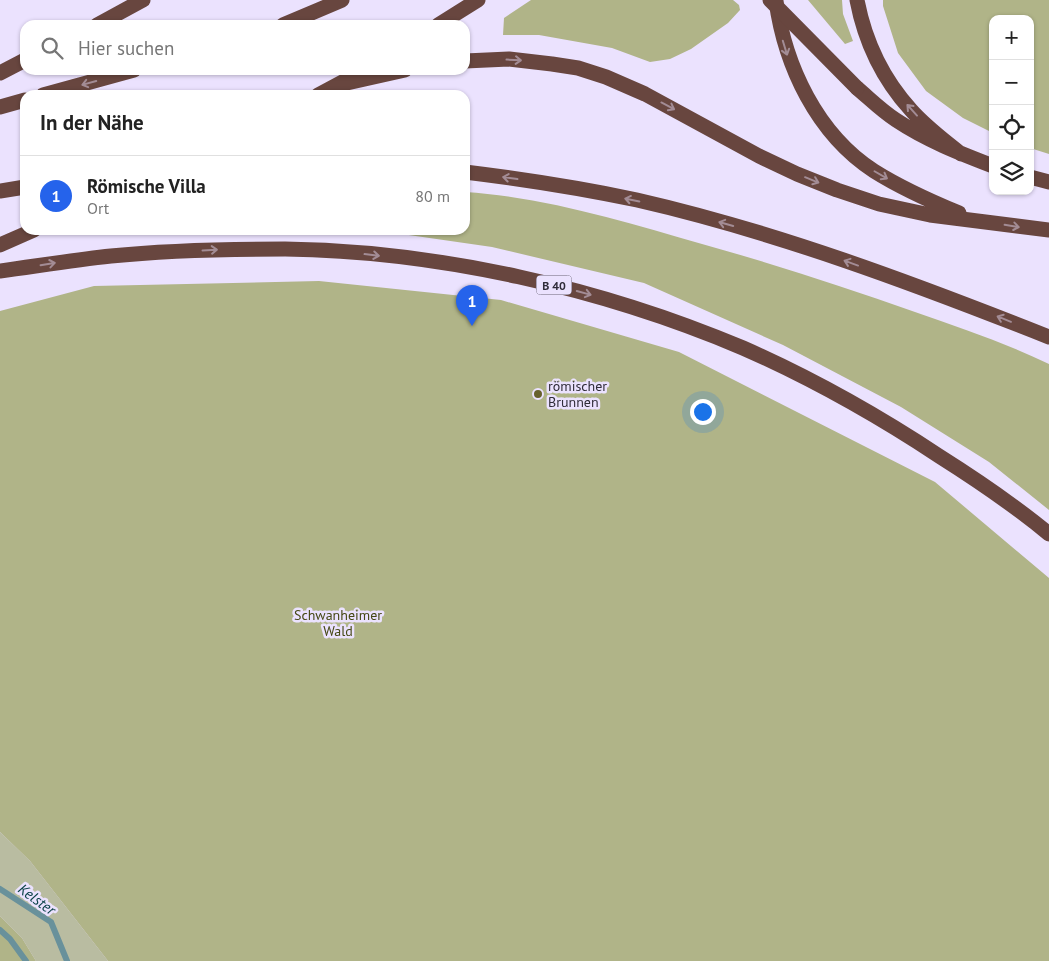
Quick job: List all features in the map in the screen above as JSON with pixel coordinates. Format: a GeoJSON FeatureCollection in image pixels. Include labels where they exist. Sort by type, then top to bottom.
{"type":"FeatureCollection","features":[{"type":"Feature","properties":{"kind":"highway"},"geometry":{"type":"LineString","coordinates":[[106,20],[143,0]]}},
{"type":"Feature","properties":{"kind":"highway"},"geometry":{"type":"LineString","coordinates":[[295,20],[342,0]]}},
{"type":"Feature","properties":{"kind":"highway"},"geometry":{"type":"LineString","coordinates":[[446,20],[478,0]]}},
{"type":"Feature","properties":{"kind":"highway"},"geometry":{"type":"LineString","coordinates":[[770,0],[857,88],[894,119],[931,141],[989,164]]}},
{"type":"Feature","properties":{"kind":"highway"},"geometry":{"type":"LineString","coordinates":[[776,0],[782,38],[791,65],[814,108],[842,143],[873,170],[918,196],[974,220]]}},
{"type":"Feature","properties":{"kind":"highway"},"geometry":{"type":"LineString","coordinates":[[857,0],[860,18],[870,49],[884,73],[911,110],[961,154]]}},
{"type":"Feature","properties":{"kind":"highway"},"geometry":{"type":"LineString","coordinates":[[470,61],[509,59],[578,68],[606,77],[645,94],[759,156],[837,190],[880,204],[930,215],[1049,230]]}},
{"type":"Feature","properties":{"kind":"highway"},"geometry":{"type":"LineString","coordinates":[[0,72],[20,62]]}},
{"type":"Feature","properties":{"kind":"highway"},"geometry":{"type":"LineString","coordinates":[[61,90],[116,75]]}},
{"type":"Feature","properties":{"kind":"highway"},"geometry":{"type":"LineString","coordinates":[[328,90],[354,75]]}},
{"type":"Feature","properties":{"kind":"highway"},"geometry":{"type":"LineString","coordinates":[[338,85],[383,75]]}},
{"type":"Feature","properties":{"kind":"highway"},"geometry":{"type":"LineString","coordinates":[[0,107],[20,101]]}},
{"type":"Feature","properties":{"kind":"highway"},"geometry":{"type":"LineString","coordinates":[[470,173],[555,185],[637,200],[772,237],[945,297],[1049,337]]}},
{"type":"Feature","properties":{"kind":"highway"},"geometry":{"type":"LineString","coordinates":[[1034,178],[1049,182]]}},
{"type":"Feature","properties":{"kind":"highway"},"geometry":{"type":"LineString","coordinates":[[0,191],[20,188]]}},
{"type":"Feature","properties":{"kind":"highway"},"geometry":{"type":"LineString","coordinates":[[0,245],[23,235]]}},
{"type":"Feature","properties":{"kind":"highway","name":"B 40"},"geometry":{"type":"LineString","coordinates":[[0,271],[115,255],[287,249],[362,254],[434,262],[515,275],[601,298],[679,324],[743,348],[800,375],[904,433],[1025,514],[1049,534]]}},
{"type":"Feature","properties":{"kind":"green space"},"geometry":{"type":"Polygon","coordinates":[[[531,0],[733,0],[739,5],[740,10],[728,23],[691,49],[670,59],[650,62],[612,48],[539,35],[503,35],[504,18],[531,0]]]}},
{"type":"Feature","properties":{"kind":"green space"},"geometry":{"type":"Polygon","coordinates":[[[808,0],[842,0],[843,14],[853,41],[845,44],[808,0]]]}},
{"type":"Feature","properties":{"kind":"green space"},"geometry":{"type":"Polygon","coordinates":[[[883,0],[1049,0],[1049,154],[1034,149],[1034,15],[989,15],[989,131],[963,118],[926,91],[898,53],[883,6],[883,0]]]}},
{"type":"Feature","properties":{"kind":"green space"},"geometry":{"type":"Polygon","coordinates":[[[470,192],[525,199],[555,205],[644,227],[809,276],[966,330],[1049,364],[1049,510],[989,462],[901,407],[783,345],[644,283],[492,247],[409,235],[470,235],[470,192]]]}},
{"type":"Feature","properties":{"kind":"green space","name":"Schwanheimer Wald"},"geometry":{"type":"Polygon","coordinates":[[[319,281],[501,300],[679,352],[935,482],[1049,578],[1049,961],[108,961],[30,861],[0,832],[0,311],[94,286],[319,281]]]}},
{"type":"Feature","properties":{"kind":"green space"},"geometry":{"type":"Polygon","coordinates":[[[0,832],[30,861],[108,961],[36,961],[22,938],[0,916],[0,832]]]}},
{"type":"Feature","properties":{"kind":"green space"},"geometry":{"type":"Polygon","coordinates":[[[0,916],[22,938],[36,961],[0,961],[0,916]]]}},
{"type":"Feature","properties":{"kind":"waterway","name":"Kelster"},"geometry":{"type":"LineString","coordinates":[[0,889],[51,922],[67,961]]}},
{"type":"Feature","properties":{"kind":"waterway","name":"Kelster"},"geometry":{"type":"LineString","coordinates":[[0,930],[10,939],[26,961]]}},
{"type":"Feature","properties":{"kind":"place","name":"Römische Villa"},"geometry":{"type":"Point","coordinates":[472,326]}},
{"type":"Feature","properties":{"kind":"place","name":"römischer Brunnen"},"geometry":{"type":"Point","coordinates":[538,394]}}]}
